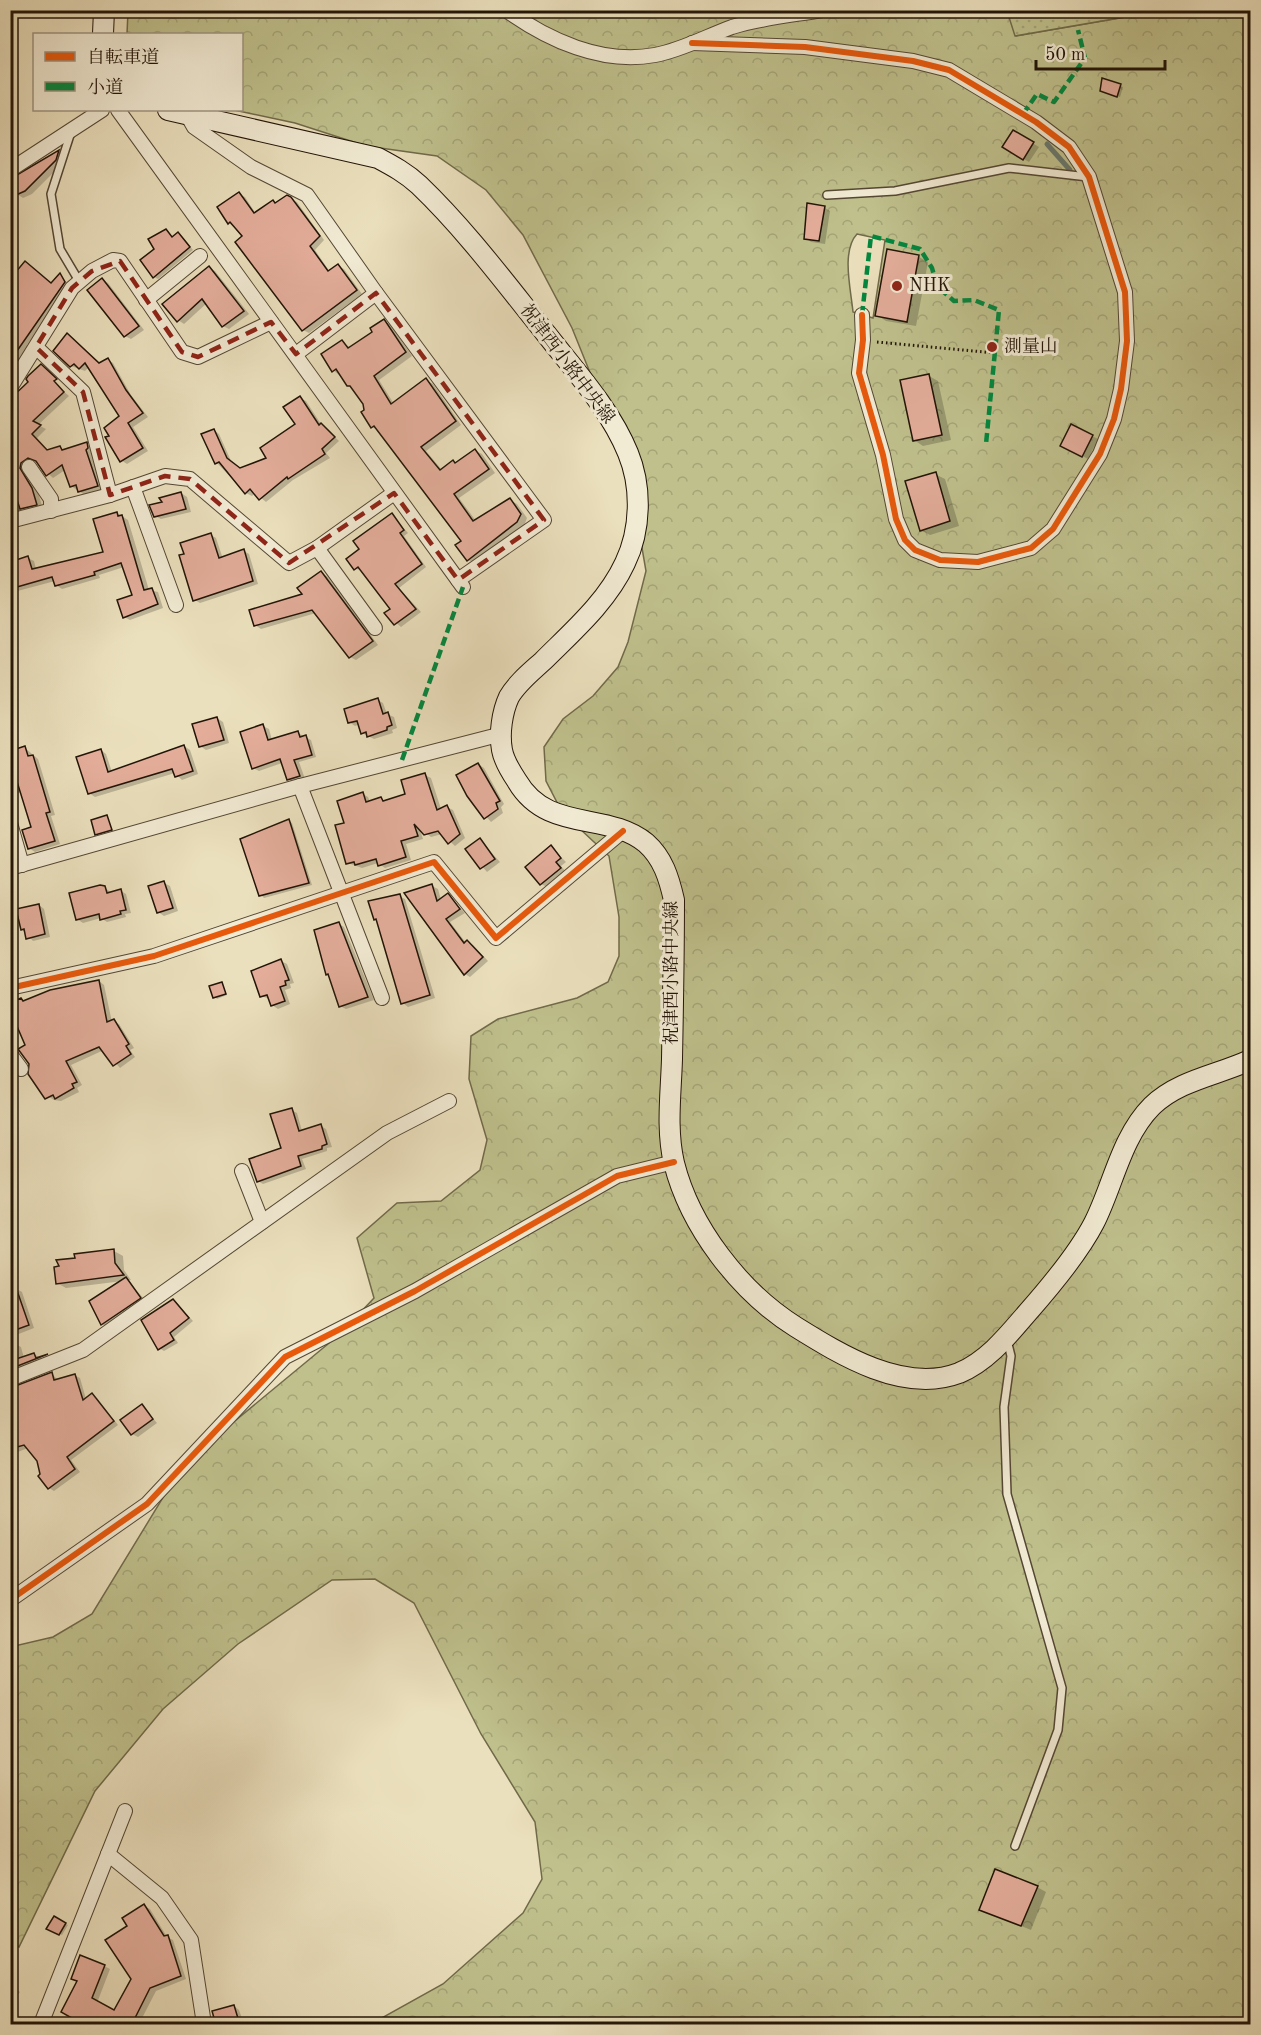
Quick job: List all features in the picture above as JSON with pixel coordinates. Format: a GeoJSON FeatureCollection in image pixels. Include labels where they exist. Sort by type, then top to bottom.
{"type":"FeatureCollection","features":[{"type":"Feature","properties":{"kind":"main road"},"geometry":{"type":"LineString","coordinates":[[104,10],[104,33]]}},
{"type":"Feature","properties":{"kind":"main road","name":"祝津西小路中央線"},"geometry":{"type":"LineString","coordinates":[[177,112],[378,158],[399,169],[418,184],[469,240],[597,399],[617,431],[628,454],[638,505],[626,562],[609,591],[510,695],[505,708],[502,734],[503,754],[520,787],[533,802],[550,812],[623,831],[646,843],[667,872],[674,900],[670,1122],[674,1162],[690,1204],[734,1274],[754,1295],[785,1321],[820,1342],[891,1374],[938,1378],[960,1372],[980,1361],[1006,1336],[1041,1297],[1093,1225],[1135,1127],[1152,1106],[1170,1092],[1209,1074],[1251,1060]]}},
{"type":"Feature","properties":{"kind":"street"},"geometry":{"type":"LineString","coordinates":[[506,10],[544,34],[570,45],[605,55],[622,57],[655,55],[735,26],[822,10]]}},
{"type":"Feature","properties":{"kind":"street"},"geometry":{"type":"LineString","coordinates":[[692,42],[805,47],[913,61],[949,70],[1036,122],[1069,147],[1089,177],[1125,292],[1127,341],[1121,389],[1114,419],[1100,454],[1081,488],[1053,529],[1031,548],[978,562],[940,560],[915,550],[905,540],[896,519],[883,455],[859,373],[863,340],[862,315]]}},
{"type":"Feature","properties":{"kind":"street"},"geometry":{"type":"LineString","coordinates":[[10,170],[101,111]]}},
{"type":"Feature","properties":{"kind":"street"},"geometry":{"type":"LineString","coordinates":[[119,111],[461,583],[544,520],[376,293],[308,195],[251,167],[194,128],[177,112]]}},
{"type":"Feature","properties":{"kind":"street"},"geometry":{"type":"LineString","coordinates":[[146,300],[200,256]]}},
{"type":"Feature","properties":{"kind":"street"},"geometry":{"type":"LineString","coordinates":[[10,388],[72,288],[113,260],[120,261],[182,352],[198,357],[271,322]]}},
{"type":"Feature","properties":{"kind":"street"},"geometry":{"type":"LineString","coordinates":[[296,354],[376,293]]}},
{"type":"Feature","properties":{"kind":"street"},"geometry":{"type":"LineString","coordinates":[[36,347],[83,392],[110,495]]}},
{"type":"Feature","properties":{"kind":"street"},"geometry":{"type":"LineString","coordinates":[[29,467],[51,499],[51,511]]}},
{"type":"Feature","properties":{"kind":"street"},"geometry":{"type":"LineString","coordinates":[[10,521],[110,495],[165,476],[190,478],[289,563],[317,548],[394,493]]}},
{"type":"Feature","properties":{"kind":"street"},"geometry":{"type":"LineString","coordinates":[[133,487],[176,605]]}},
{"type":"Feature","properties":{"kind":"street"},"geometry":{"type":"LineString","coordinates":[[317,548],[375,628]]}},
{"type":"Feature","properties":{"kind":"street"},"geometry":{"type":"LineString","coordinates":[[10,823],[16,867],[300,786],[502,734]]}},
{"type":"Feature","properties":{"kind":"street"},"geometry":{"type":"LineString","coordinates":[[300,786],[382,998]]}},
{"type":"Feature","properties":{"kind":"street"},"geometry":{"type":"LineString","coordinates":[[10,988],[154,956],[434,862],[496,938],[623,831]]}},
{"type":"Feature","properties":{"kind":"street"},"geometry":{"type":"LineString","coordinates":[[10,1054],[21,1069]]}},
{"type":"Feature","properties":{"kind":"street"},"geometry":{"type":"LineString","coordinates":[[10,1379],[83,1350],[387,1133],[449,1101]]}},
{"type":"Feature","properties":{"kind":"street"},"geometry":{"type":"LineString","coordinates":[[10,1600],[147,1504],[285,1357],[415,1291],[617,1176],[674,1162]]}},
{"type":"Feature","properties":{"kind":"street"},"geometry":{"type":"LineString","coordinates":[[242,1171],[262,1222]]}},
{"type":"Feature","properties":{"kind":"street"},"geometry":{"type":"LineString","coordinates":[[40,2025],[125,1812]]}},
{"type":"Feature","properties":{"kind":"street"},"geometry":{"type":"LineString","coordinates":[[108,1854],[162,1898],[191,1940],[204,2025]]}},
{"type":"Feature","properties":{"kind":"lane"},"geometry":{"type":"LineString","coordinates":[[71,132],[51,194],[60,249],[79,282]]}},
{"type":"Feature","properties":{"kind":"lane"},"geometry":{"type":"LineString","coordinates":[[827,195],[895,191],[1009,168],[1079,178],[1089,177]]}},
{"type":"Feature","properties":{"kind":"lane"},"geometry":{"type":"LineString","coordinates":[[1006,1336],[1011,1356],[1004,1407],[1007,1494],[1062,1688],[1058,1730],[1015,1846]]}},
{"type":"Feature","properties":{"kind":"path"},"geometry":{"type":"LineString","coordinates":[[863,340],[995,353]]}},
{"type":"Feature","properties":{"kind":"highlighted area"},"geometry":{"type":"Polygon","coordinates":[[[120,261],[182,352],[198,357],[271,322],[296,354],[376,293],[544,520],[458,580],[394,493],[289,563],[190,479],[165,476],[110,495],[83,392],[36,347],[72,288],[92,271],[120,261]]]}},
{"type":"Feature","properties":{"kind":"green space"},"geometry":{"type":"Polygon","coordinates":[[[1007,10],[1016,36],[1125,17],[1130,11],[1250,11],[1250,2024],[375,2024],[378,2020],[443,1984],[523,1913],[542,1879],[535,1822],[481,1734],[414,1603],[375,1579],[332,1580],[238,1644],[163,1709],[95,1791],[19,1947],[10,1940],[10,1647],[53,1637],[92,1614],[184,1463],[340,1334],[374,1298],[357,1238],[397,1203],[441,1201],[480,1170],[487,1140],[469,1079],[471,1036],[498,1019],[577,998],[608,982],[619,956],[619,917],[609,856],[562,812],[546,781],[544,747],[563,719],[593,696],[618,667],[628,642],[646,571],[634,502],[614,432],[572,328],[523,235],[486,190],[437,156],[366,146],[295,123],[239,111],[243,111],[243,33],[127,33],[128,11],[1007,10]],[[857,234],[852,241],[848,260],[853,312],[873,318],[885,240],[857,234]]]}},
{"type":"Feature","properties":{"kind":"green space"},"geometry":{"type":"Polygon","coordinates":[[[1007,10],[1130,11],[1125,17],[1015,36],[1007,10]]]}},
{"type":"Feature","properties":{"kind":"building"},"geometry":{"type":"Polygon","coordinates":[[[1102,78],[1121,84],[1117,97],[1100,91],[1102,78]]]}},
{"type":"Feature","properties":{"kind":"building"},"geometry":{"type":"Polygon","coordinates":[[[1013,130],[1034,142],[1023,160],[1002,147],[1013,130]]]}},
{"type":"Feature","properties":{"kind":"building"},"geometry":{"type":"Polygon","coordinates":[[[59,150],[56,160],[25,191],[16,195],[10,185],[10,179],[59,150]]]}},
{"type":"Feature","properties":{"kind":"building"},"geometry":{"type":"Polygon","coordinates":[[[239,192],[254,213],[273,200],[275,203],[287,195],[291,197],[320,236],[310,246],[328,271],[338,264],[357,290],[302,331],[235,242],[242,236],[230,222],[228,224],[217,207],[239,192]]]}},
{"type":"Feature","properties":{"kind":"building"},"geometry":{"type":"Polygon","coordinates":[[[807,203],[825,206],[819,241],[804,239],[807,203]]]}},
{"type":"Feature","properties":{"kind":"building"},"geometry":{"type":"Polygon","coordinates":[[[166,229],[172,237],[178,232],[190,247],[153,278],[140,260],[154,249],[148,239],[166,229]]]}},
{"type":"Feature","properties":{"kind":"building","name":"NHK"},"geometry":{"type":"Polygon","coordinates":[[[887,249],[919,255],[907,322],[875,316],[887,249]]]}},
{"type":"Feature","properties":{"kind":"building"},"geometry":{"type":"Polygon","coordinates":[[[25,261],[51,283],[60,273],[65,282],[10,361],[10,279],[25,261]]]}},
{"type":"Feature","properties":{"kind":"building"},"geometry":{"type":"Polygon","coordinates":[[[209,266],[244,311],[222,327],[202,299],[177,322],[162,304],[209,266]]]}},
{"type":"Feature","properties":{"kind":"building"},"geometry":{"type":"Polygon","coordinates":[[[102,278],[139,326],[124,337],[87,290],[102,278]]]}},
{"type":"Feature","properties":{"kind":"building"},"geometry":{"type":"Polygon","coordinates":[[[384,319],[406,352],[374,376],[391,404],[426,378],[456,421],[421,447],[440,470],[453,460],[455,463],[475,449],[489,469],[454,494],[473,521],[510,498],[521,514],[517,522],[467,561],[455,545],[461,541],[374,426],[371,428],[361,412],[364,410],[363,404],[336,369],[332,372],[321,354],[342,340],[348,348],[372,332],[370,328],[384,319]]]}},
{"type":"Feature","properties":{"kind":"building"},"geometry":{"type":"Polygon","coordinates":[[[67,333],[99,363],[108,358],[126,390],[143,413],[128,423],[143,448],[120,462],[105,437],[109,436],[104,428],[119,416],[85,363],[79,369],[74,364],[70,367],[53,351],[67,333]]]}},
{"type":"Feature","properties":{"kind":"building"},"geometry":{"type":"Polygon","coordinates":[[[41,364],[57,379],[54,381],[64,392],[33,421],[41,425],[32,434],[47,450],[60,446],[62,450],[87,442],[86,450],[98,486],[78,492],[76,485],[70,487],[62,465],[46,476],[36,461],[28,458],[21,463],[20,468],[32,488],[37,505],[20,509],[10,478],[10,399],[28,382],[26,379],[28,376],[41,364]]]}},
{"type":"Feature","properties":{"kind":"building"},"geometry":{"type":"Polygon","coordinates":[[[929,374],[942,435],[913,441],[900,380],[929,374]]]}},
{"type":"Feature","properties":{"kind":"building"},"geometry":{"type":"Polygon","coordinates":[[[300,396],[319,425],[321,423],[335,437],[322,449],[325,454],[288,479],[287,477],[259,500],[250,489],[245,494],[219,462],[215,464],[201,434],[214,429],[227,458],[240,468],[266,458],[260,448],[295,424],[283,407],[300,396]]]}},
{"type":"Feature","properties":{"kind":"building"},"geometry":{"type":"Polygon","coordinates":[[[1071,424],[1093,435],[1082,457],[1060,446],[1071,424]]]}},
{"type":"Feature","properties":{"kind":"building"},"geometry":{"type":"Polygon","coordinates":[[[936,472],[950,521],[920,531],[905,481],[936,472]]]}},
{"type":"Feature","properties":{"kind":"building"},"geometry":{"type":"Polygon","coordinates":[[[181,492],[186,509],[154,517],[149,505],[162,502],[159,498],[181,492]]]}},
{"type":"Feature","properties":{"kind":"building"},"geometry":{"type":"Polygon","coordinates":[[[117,512],[118,516],[122,515],[144,590],[152,588],[158,604],[123,618],[117,600],[132,595],[121,563],[94,572],[95,575],[55,586],[52,577],[10,589],[10,562],[28,556],[32,569],[103,552],[93,519],[117,512]]]}},
{"type":"Feature","properties":{"kind":"building"},"geometry":{"type":"Polygon","coordinates":[[[392,513],[404,530],[400,533],[422,564],[395,584],[416,609],[394,625],[384,613],[390,609],[358,567],[354,570],[346,559],[359,549],[353,541],[392,513]]]}},
{"type":"Feature","properties":{"kind":"building"},"geometry":{"type":"Polygon","coordinates":[[[211,533],[219,558],[244,549],[253,581],[193,601],[179,555],[184,554],[180,543],[211,533]]]}},
{"type":"Feature","properties":{"kind":"building"},"geometry":{"type":"Polygon","coordinates":[[[321,571],[373,641],[349,658],[312,610],[254,626],[249,610],[302,594],[297,588],[321,571]]]}},
{"type":"Feature","properties":{"kind":"building"},"geometry":{"type":"Polygon","coordinates":[[[378,698],[383,714],[388,712],[392,725],[387,727],[387,730],[367,737],[366,732],[361,734],[357,721],[348,723],[344,709],[378,698]]]}},
{"type":"Feature","properties":{"kind":"building"},"geometry":{"type":"Polygon","coordinates":[[[217,717],[224,740],[199,747],[192,724],[217,717]]]}},
{"type":"Feature","properties":{"kind":"building"},"geometry":{"type":"Polygon","coordinates":[[[263,724],[268,740],[298,731],[300,737],[306,735],[312,755],[294,760],[300,776],[287,780],[280,759],[252,769],[240,732],[263,724]]]}},
{"type":"Feature","properties":{"kind":"building"},"geometry":{"type":"Polygon","coordinates":[[[184,745],[193,771],[175,777],[172,769],[88,794],[76,757],[101,749],[108,772],[184,745]]]}},
{"type":"Feature","properties":{"kind":"building"},"geometry":{"type":"Polygon","coordinates":[[[25,746],[28,756],[33,755],[50,812],[46,813],[55,841],[28,849],[22,830],[31,827],[15,775],[10,776],[10,751],[25,746]]]}},
{"type":"Feature","properties":{"kind":"building"},"geometry":{"type":"Polygon","coordinates":[[[478,763],[500,801],[496,803],[498,809],[484,819],[467,796],[456,775],[478,763]]]}},
{"type":"Feature","properties":{"kind":"building"},"geometry":{"type":"Polygon","coordinates":[[[425,773],[437,810],[447,805],[460,834],[448,844],[438,831],[424,835],[414,824],[418,836],[401,841],[406,857],[378,866],[376,859],[355,865],[354,862],[346,864],[335,825],[344,823],[337,801],[363,792],[366,802],[381,797],[383,801],[405,794],[401,780],[425,773]]]}},
{"type":"Feature","properties":{"kind":"building"},"geometry":{"type":"Polygon","coordinates":[[[107,815],[112,830],[95,835],[91,820],[107,815]]]}},
{"type":"Feature","properties":{"kind":"building"},"geometry":{"type":"Polygon","coordinates":[[[289,819],[309,883],[259,896],[240,839],[289,819]]]}},
{"type":"Feature","properties":{"kind":"building"},"geometry":{"type":"Polygon","coordinates":[[[480,838],[495,859],[480,869],[465,849],[480,838]]]}},
{"type":"Feature","properties":{"kind":"building"},"geometry":{"type":"Polygon","coordinates":[[[551,845],[561,858],[556,862],[561,868],[540,885],[525,867],[551,845]]]}},
{"type":"Feature","properties":{"kind":"building"},"geometry":{"type":"Polygon","coordinates":[[[164,881],[173,908],[157,913],[148,886],[164,881]]]}},
{"type":"Feature","properties":{"kind":"building"},"geometry":{"type":"Polygon","coordinates":[[[432,884],[437,901],[448,893],[460,909],[446,919],[464,943],[467,940],[483,957],[464,975],[404,893],[432,884]]]}},
{"type":"Feature","properties":{"kind":"building"},"geometry":{"type":"Polygon","coordinates":[[[100,885],[105,886],[107,893],[121,889],[126,910],[120,911],[121,914],[100,920],[99,914],[76,920],[69,893],[100,885]]]}},
{"type":"Feature","properties":{"kind":"building"},"geometry":{"type":"Polygon","coordinates":[[[400,894],[430,995],[401,1004],[376,919],[374,920],[368,901],[400,894]]]}},
{"type":"Feature","properties":{"kind":"building"},"geometry":{"type":"Polygon","coordinates":[[[39,904],[45,934],[26,939],[24,929],[21,930],[16,909],[39,904]]]}},
{"type":"Feature","properties":{"kind":"building"},"geometry":{"type":"Polygon","coordinates":[[[339,922],[368,997],[339,1007],[328,974],[326,975],[314,930],[339,922]]]}},
{"type":"Feature","properties":{"kind":"building"},"geometry":{"type":"Polygon","coordinates":[[[281,959],[289,980],[285,981],[286,985],[280,987],[285,1001],[271,1006],[267,995],[260,997],[251,971],[281,959]]]}},
{"type":"Feature","properties":{"kind":"building"},"geometry":{"type":"Polygon","coordinates":[[[99,980],[107,1022],[114,1019],[129,1044],[126,1046],[131,1054],[113,1066],[99,1047],[66,1061],[77,1082],[72,1084],[74,1088],[55,1099],[53,1095],[45,1099],[28,1074],[29,1064],[18,1049],[25,1045],[10,1010],[10,1003],[21,998],[23,1001],[50,990],[99,980]]]}},
{"type":"Feature","properties":{"kind":"building"},"geometry":{"type":"Polygon","coordinates":[[[222,982],[226,994],[213,998],[209,986],[222,982]]]}},
{"type":"Feature","properties":{"kind":"building"},"geometry":{"type":"Polygon","coordinates":[[[292,1108],[299,1131],[321,1124],[327,1144],[322,1146],[322,1149],[298,1156],[301,1166],[257,1182],[249,1159],[281,1148],[270,1114],[292,1108]]]}},
{"type":"Feature","properties":{"kind":"building"},"geometry":{"type":"Polygon","coordinates":[[[114,1249],[115,1263],[124,1275],[56,1284],[54,1267],[59,1266],[56,1260],[75,1258],[74,1254],[114,1249]]]}},
{"type":"Feature","properties":{"kind":"building"},"geometry":{"type":"Polygon","coordinates":[[[126,1277],[141,1298],[101,1325],[89,1301],[126,1277]]]}},
{"type":"Feature","properties":{"kind":"building"},"geometry":{"type":"Polygon","coordinates":[[[10,1279],[13,1279],[29,1325],[10,1332],[10,1279]]]}},
{"type":"Feature","properties":{"kind":"building"},"geometry":{"type":"Polygon","coordinates":[[[173,1299],[189,1318],[170,1333],[174,1340],[158,1350],[141,1320],[173,1299]]]}},
{"type":"Feature","properties":{"kind":"building"},"geometry":{"type":"Polygon","coordinates":[[[34,1353],[36,1358],[48,1354],[10,1369],[10,1361],[34,1353]]]}},
{"type":"Feature","properties":{"kind":"building"},"geometry":{"type":"Polygon","coordinates":[[[52,1372],[54,1380],[75,1374],[83,1400],[92,1393],[114,1421],[67,1457],[75,1469],[48,1489],[38,1476],[40,1474],[37,1461],[24,1445],[10,1449],[10,1388],[52,1372]]]}},
{"type":"Feature","properties":{"kind":"building"},"geometry":{"type":"Polygon","coordinates":[[[142,1404],[153,1419],[131,1435],[120,1420],[142,1404]]]}},
{"type":"Feature","properties":{"kind":"building"},"geometry":{"type":"Polygon","coordinates":[[[995,1869],[1038,1886],[1021,1926],[979,1910],[995,1869]]]}},
{"type":"Feature","properties":{"kind":"building"},"geometry":{"type":"Polygon","coordinates":[[[144,1904],[164,1936],[168,1935],[181,1976],[150,1988],[134,2020],[141,2025],[84,2025],[61,2012],[77,1981],[71,1979],[80,1955],[105,1965],[92,1998],[114,2010],[131,1979],[105,1940],[127,1926],[122,1918],[144,1904]]]}},
{"type":"Feature","properties":{"kind":"building"},"geometry":{"type":"Polygon","coordinates":[[[54,1916],[66,1923],[59,1935],[46,1929],[54,1916]]]}},
{"type":"Feature","properties":{"kind":"building"},"geometry":{"type":"Polygon","coordinates":[[[234,2005],[240,2025],[216,2025],[212,2011],[234,2005]]]}},
{"type":"Feature","properties":{"kind":"waterway"},"geometry":{"type":"LineString","coordinates":[[1047,144],[1070,170]]}},
{"type":"Feature","properties":{"kind":"marked path"},"geometry":{"type":"LineString","coordinates":[[1023,114],[1037,94],[1054,102],[1085,58],[1078,30]]}},
{"type":"Feature","properties":{"kind":"marked path"},"geometry":{"type":"LineString","coordinates":[[862,315],[871,236],[920,249],[932,268],[937,286],[954,301],[974,300],[999,310],[986,444]]}},
{"type":"Feature","properties":{"kind":"marked path"},"geometry":{"type":"LineString","coordinates":[[402,760],[463,587]]}},
{"type":"Feature","properties":{"kind":"cycle path"},"geometry":{"type":"LineString","coordinates":[[692,43],[805,47],[913,61],[949,70],[1036,122],[1069,147],[1089,177],[1125,292],[1127,341],[1121,389],[1114,419],[1100,454],[1053,529],[1031,548],[978,562],[940,560],[915,550],[905,540],[896,519],[883,455],[859,373],[863,340],[862,315]]}},
{"type":"Feature","properties":{"kind":"cycle path"},"geometry":{"type":"LineString","coordinates":[[10,988],[154,956],[434,862],[496,938],[623,831]]}},
{"type":"Feature","properties":{"kind":"cycle path"},"geometry":{"type":"LineString","coordinates":[[10,1600],[147,1504],[285,1357],[415,1291],[617,1176],[674,1162]]}},
{"type":"Feature","properties":{"kind":"place","name":"NHK"},"geometry":{"type":"Point","coordinates":[897,286]}},
{"type":"Feature","properties":{"kind":"place","name":"測量山"},"geometry":{"type":"Point","coordinates":[992,347]}}]}
